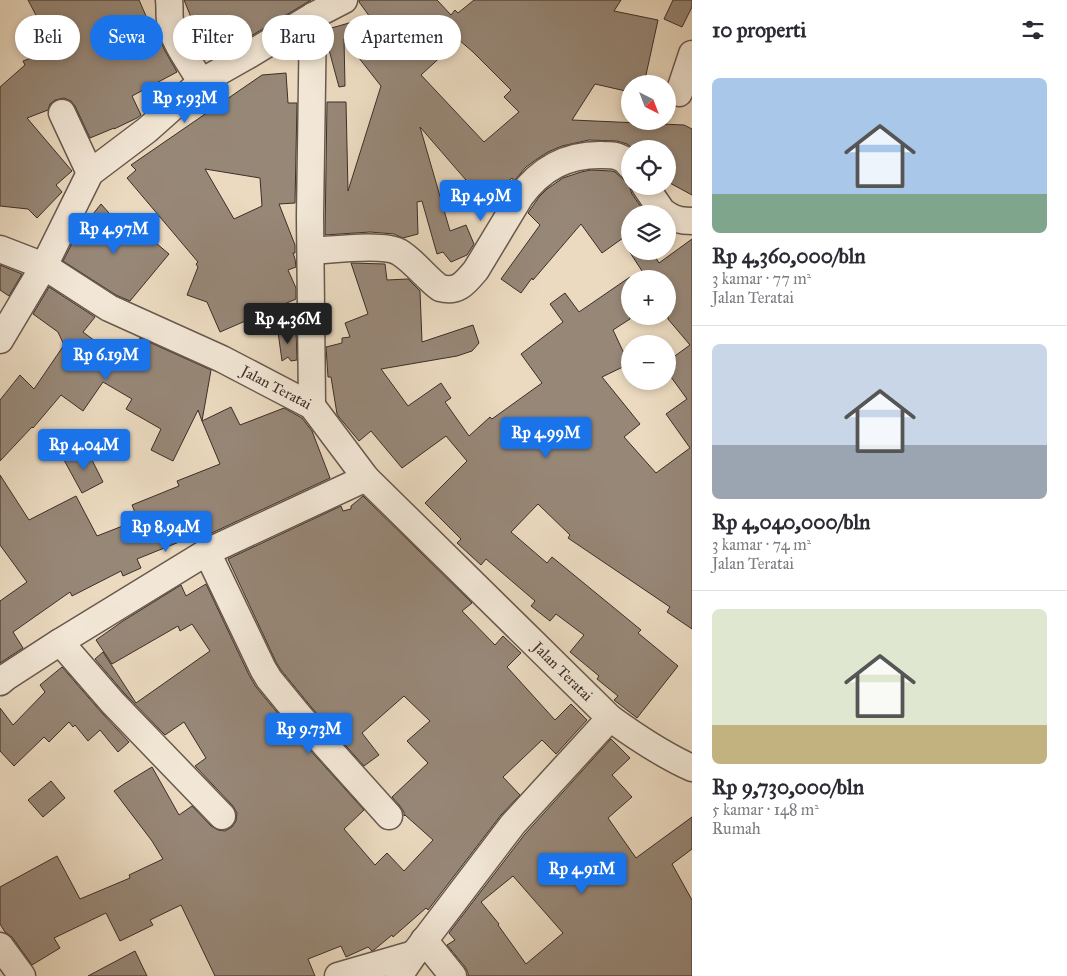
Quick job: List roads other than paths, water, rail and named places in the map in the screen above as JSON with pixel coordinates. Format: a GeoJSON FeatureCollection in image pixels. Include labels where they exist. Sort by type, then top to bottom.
{"type":"FeatureCollection","features":[{"type":"Feature","properties":{"kind":"street"},"geometry":{"type":"LineString","coordinates":[[169,0],[172,30],[201,82]]}},
{"type":"Feature","properties":{"kind":"street"},"geometry":{"type":"LineString","coordinates":[[315,15],[344,0]]}},
{"type":"Feature","properties":{"kind":"street"},"geometry":{"type":"LineString","coordinates":[[0,340],[44,266],[90,173],[146,130],[201,82],[262,47]]}},
{"type":"Feature","properties":{"kind":"street"},"geometry":{"type":"LineString","coordinates":[[679,93],[692,54]]}},
{"type":"Feature","properties":{"kind":"street"},"geometry":{"type":"LineString","coordinates":[[312,60],[310,216],[312,406]]}},
{"type":"Feature","properties":{"kind":"street"},"geometry":{"type":"LineString","coordinates":[[62,113],[90,173]]}},
{"type":"Feature","properties":{"kind":"street"},"geometry":{"type":"LineString","coordinates":[[311,251],[374,247],[392,249],[401,253],[440,288],[448,290],[460,288],[476,270],[528,185],[553,166],[567,159],[594,155],[621,158]]}},
{"type":"Feature","properties":{"kind":"street"},"geometry":{"type":"LineString","coordinates":[[676,218],[692,221]]}},
{"type":"Feature","properties":{"kind":"street","name":"Jalan Teratai"},"geometry":{"type":"LineString","coordinates":[[0,249],[44,266],[109,308],[222,359],[312,406],[366,478],[610,718],[672,759],[692,768]]}},
{"type":"Feature","properties":{"kind":"street"},"geometry":{"type":"LineString","coordinates":[[0,682],[60,642],[207,552],[366,478]]}},
{"type":"Feature","properties":{"kind":"street"},"geometry":{"type":"LineString","coordinates":[[207,552],[269,679],[301,718],[389,816]]}},
{"type":"Feature","properties":{"kind":"street"},"geometry":{"type":"LineString","coordinates":[[60,642],[113,703],[222,816]]}},
{"type":"Feature","properties":{"kind":"street"},"geometry":{"type":"LineString","coordinates":[[399,976],[513,824],[610,718]]}},
{"type":"Feature","properties":{"kind":"street"},"geometry":{"type":"LineString","coordinates":[[338,976],[419,947]]}},
{"type":"Feature","properties":{"kind":"street"},"geometry":{"type":"LineString","coordinates":[[419,947],[453,976]]}}]}
